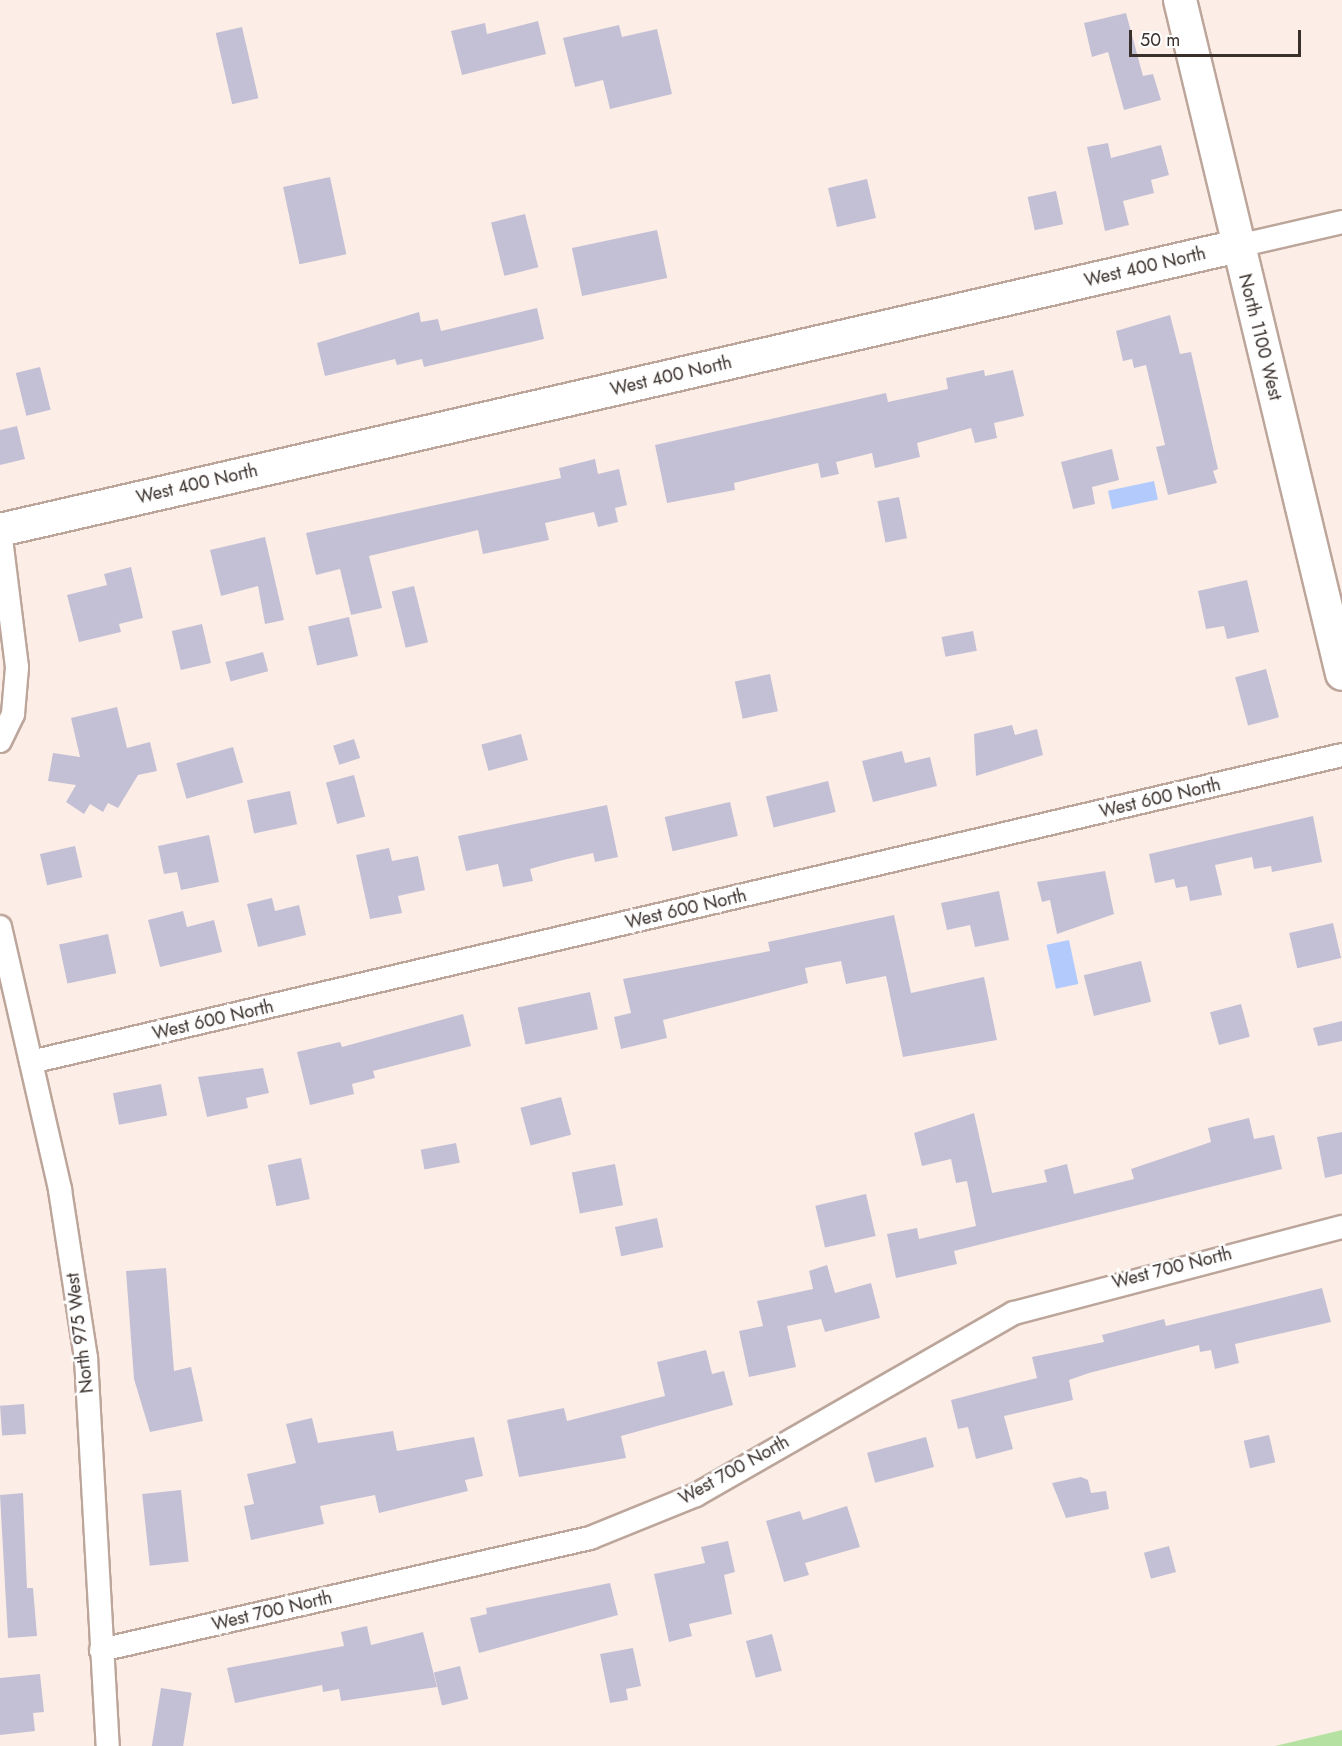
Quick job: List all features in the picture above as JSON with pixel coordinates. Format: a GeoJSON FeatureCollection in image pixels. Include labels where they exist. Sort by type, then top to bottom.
{"type":"FeatureCollection","features":[{"type":"Feature","properties":{"kind":"street","name":"North 1100 West"},"geometry":{"type":"LineString","coordinates":[[1180,0],[1342,674]]}},
{"type":"Feature","properties":{"kind":"street","name":"West 400 North"},"geometry":{"type":"LineString","coordinates":[[0,530],[1342,222]]}},
{"type":"Feature","properties":{"kind":"street"},"geometry":{"type":"LineString","coordinates":[[0,530],[17,667],[13,714],[0,741]]}},
{"type":"Feature","properties":{"kind":"street","name":"West 600 North"},"geometry":{"type":"LineString","coordinates":[[31,1062],[1342,755]]}},
{"type":"Feature","properties":{"kind":"street","name":"North 975 West"},"geometry":{"type":"LineString","coordinates":[[0,927],[60,1190],[86,1358],[108,1746]]}},
{"type":"Feature","properties":{"kind":"street","name":"West 700 North"},"geometry":{"type":"LineString","coordinates":[[101,1650],[590,1538],[696,1495],[1014,1312],[1342,1227]]}},
{"type":"Feature","properties":{"kind":"green space"},"geometry":{"type":"Polygon","coordinates":[[[1342,1730],[1342,1746],[1275,1746],[1342,1730]]]}},
{"type":"Feature","properties":{"kind":"water"},"geometry":{"type":"Polygon","coordinates":[[[1154,481],[1158,500],[1112,509],[1108,491],[1154,481]]]}},
{"type":"Feature","properties":{"kind":"water"},"geometry":{"type":"Polygon","coordinates":[[[1069,940],[1078,984],[1056,989],[1047,945],[1069,940]]]}},
{"type":"Feature","properties":{"kind":"building"},"geometry":{"type":"Polygon","coordinates":[[[1126,13],[1143,76],[1153,74],[1161,100],[1124,110],[1108,52],[1092,57],[1084,23],[1126,13]]]}},
{"type":"Feature","properties":{"kind":"building"},"geometry":{"type":"Polygon","coordinates":[[[538,21],[546,54],[462,75],[451,31],[485,23],[487,34],[538,21]]]}},
{"type":"Feature","properties":{"kind":"building"},"geometry":{"type":"Polygon","coordinates":[[[619,25],[622,37],[657,29],[672,94],[610,109],[603,80],[575,87],[563,38],[619,25]]]}},
{"type":"Feature","properties":{"kind":"building"},"geometry":{"type":"Polygon","coordinates":[[[242,27],[258,98],[232,104],[216,33],[242,27]]]}},
{"type":"Feature","properties":{"kind":"building"},"geometry":{"type":"Polygon","coordinates":[[[1108,143],[1111,158],[1161,145],[1169,175],[1151,180],[1154,193],[1123,201],[1129,225],[1105,231],[1087,147],[1108,143]]]}},
{"type":"Feature","properties":{"kind":"building"},"geometry":{"type":"Polygon","coordinates":[[[330,177],[346,254],[299,264],[283,187],[330,177]]]}},
{"type":"Feature","properties":{"kind":"building"},"geometry":{"type":"Polygon","coordinates":[[[867,179],[876,218],[837,227],[828,188],[867,179]]]}},
{"type":"Feature","properties":{"kind":"building"},"geometry":{"type":"Polygon","coordinates":[[[1056,191],[1063,224],[1035,230],[1028,197],[1056,191]]]}},
{"type":"Feature","properties":{"kind":"building"},"geometry":{"type":"Polygon","coordinates":[[[525,214],[538,267],[504,276],[491,222],[525,214]]]}},
{"type":"Feature","properties":{"kind":"building"},"geometry":{"type":"Polygon","coordinates":[[[657,230],[667,278],[582,296],[572,248],[657,230]]]}},
{"type":"Feature","properties":{"kind":"building"},"geometry":{"type":"Polygon","coordinates":[[[537,308],[544,339],[424,367],[422,359],[397,365],[395,359],[325,376],[317,343],[419,312],[421,322],[438,319],[441,331],[537,308]]]}},
{"type":"Feature","properties":{"kind":"building"},"geometry":{"type":"Polygon","coordinates":[[[1170,315],[1180,354],[1191,352],[1218,469],[1213,471],[1217,483],[1168,495],[1156,447],[1165,445],[1146,365],[1134,368],[1132,359],[1123,361],[1116,331],[1170,315]]]}},
{"type":"Feature","properties":{"kind":"building"},"geometry":{"type":"Polygon","coordinates":[[[40,367],[51,410],[26,416],[16,373],[40,367]]]}},
{"type":"Feature","properties":{"kind":"building"},"geometry":{"type":"Polygon","coordinates":[[[984,370],[985,376],[1013,370],[1024,416],[994,423],[997,438],[975,443],[971,428],[917,443],[920,457],[875,468],[872,453],[836,462],[839,474],[821,478],[818,463],[734,483],[735,490],[667,503],[655,445],[886,393],[888,402],[948,389],[946,378],[984,370]]]}},
{"type":"Feature","properties":{"kind":"building"},"geometry":{"type":"Polygon","coordinates":[[[17,426],[25,459],[0,465],[0,430],[17,426]]]}},
{"type":"Feature","properties":{"kind":"building"},"geometry":{"type":"Polygon","coordinates":[[[1112,449],[1119,480],[1092,487],[1095,504],[1073,509],[1061,462],[1112,449]]]}},
{"type":"Feature","properties":{"kind":"building"},"geometry":{"type":"Polygon","coordinates":[[[595,459],[598,474],[619,469],[627,505],[615,508],[618,522],[598,527],[594,512],[545,523],[549,540],[483,554],[478,530],[369,556],[382,608],[351,615],[340,569],[316,575],[306,533],[561,478],[559,468],[595,459]]]}},
{"type":"Feature","properties":{"kind":"building"},"geometry":{"type":"Polygon","coordinates":[[[899,497],[907,538],[885,542],[877,501],[899,497]]]}},
{"type":"Feature","properties":{"kind":"building"},"geometry":{"type":"Polygon","coordinates":[[[265,537],[284,620],[265,624],[258,586],[221,596],[210,550],[265,537]]]}},
{"type":"Feature","properties":{"kind":"building"},"geometry":{"type":"Polygon","coordinates":[[[131,567],[143,618],[119,624],[121,632],[79,642],[67,595],[107,585],[104,574],[131,567]]]}},
{"type":"Feature","properties":{"kind":"building"},"geometry":{"type":"Polygon","coordinates":[[[1247,580],[1259,632],[1227,639],[1224,626],[1206,629],[1198,591],[1247,580]]]}},
{"type":"Feature","properties":{"kind":"building"},"geometry":{"type":"Polygon","coordinates":[[[414,586],[428,642],[406,648],[392,592],[414,586]]]}},
{"type":"Feature","properties":{"kind":"building"},"geometry":{"type":"Polygon","coordinates":[[[349,617],[358,656],[317,665],[308,626],[349,617]]]}},
{"type":"Feature","properties":{"kind":"building"},"geometry":{"type":"Polygon","coordinates":[[[202,624],[211,663],[181,670],[172,631],[202,624]]]}},
{"type":"Feature","properties":{"kind":"building"},"geometry":{"type":"Polygon","coordinates":[[[973,631],[977,651],[945,657],[942,637],[973,631]]]}},
{"type":"Feature","properties":{"kind":"building"},"geometry":{"type":"Polygon","coordinates":[[[263,652],[268,671],[231,681],[225,662],[263,652]]]}},
{"type":"Feature","properties":{"kind":"building"},"geometry":{"type":"Polygon","coordinates":[[[1266,669],[1279,717],[1248,726],[1235,677],[1266,669]]]}},
{"type":"Feature","properties":{"kind":"building"},"geometry":{"type":"Polygon","coordinates":[[[770,674],[778,711],[743,719],[735,681],[770,674]]]}},
{"type":"Feature","properties":{"kind":"building"},"geometry":{"type":"Polygon","coordinates":[[[117,707],[127,748],[150,742],[157,771],[138,775],[118,808],[108,803],[103,812],[90,804],[84,814],[66,802],[76,785],[48,781],[53,753],[80,757],[71,718],[117,707]]]}},
{"type":"Feature","properties":{"kind":"building"},"geometry":{"type":"Polygon","coordinates":[[[1012,725],[1015,735],[1037,729],[1043,755],[976,776],[974,734],[1012,725]]]}},
{"type":"Feature","properties":{"kind":"building"},"geometry":{"type":"Polygon","coordinates":[[[521,734],[528,760],[488,771],[481,745],[521,734]]]}},
{"type":"Feature","properties":{"kind":"building"},"geometry":{"type":"Polygon","coordinates":[[[354,739],[360,758],[339,765],[333,746],[354,739]]]}},
{"type":"Feature","properties":{"kind":"building"},"geometry":{"type":"Polygon","coordinates":[[[233,747],[243,783],[186,799],[176,763],[233,747]]]}},
{"type":"Feature","properties":{"kind":"building"},"geometry":{"type":"Polygon","coordinates":[[[902,751],[905,763],[930,757],[937,786],[873,802],[862,761],[902,751]]]}},
{"type":"Feature","properties":{"kind":"building"},"geometry":{"type":"Polygon","coordinates":[[[354,775],[365,817],[337,824],[326,783],[354,775]]]}},
{"type":"Feature","properties":{"kind":"building"},"geometry":{"type":"Polygon","coordinates":[[[828,781],[836,812],[774,828],[766,796],[828,781]]]}},
{"type":"Feature","properties":{"kind":"building"},"geometry":{"type":"Polygon","coordinates":[[[290,791],[297,824],[254,833],[247,800],[290,791]]]}},
{"type":"Feature","properties":{"kind":"building"},"geometry":{"type":"Polygon","coordinates":[[[730,802],[738,836],[673,851],[665,817],[730,802]]]}},
{"type":"Feature","properties":{"kind":"building"},"geometry":{"type":"Polygon","coordinates":[[[607,805],[618,857],[595,862],[593,853],[563,860],[530,869],[533,881],[503,887],[498,864],[466,871],[458,836],[607,805]]]}},
{"type":"Feature","properties":{"kind":"building"},"geometry":{"type":"Polygon","coordinates":[[[1313,816],[1322,862],[1272,872],[1271,866],[1254,869],[1252,857],[1215,865],[1222,895],[1190,901],[1187,886],[1176,888],[1174,879],[1155,883],[1149,854],[1313,816]]]}},
{"type":"Feature","properties":{"kind":"building"},"geometry":{"type":"Polygon","coordinates":[[[209,835],[219,882],[181,890],[177,872],[164,874],[158,846],[209,835]]]}},
{"type":"Feature","properties":{"kind":"building"},"geometry":{"type":"Polygon","coordinates":[[[75,846],[82,877],[47,885],[40,854],[75,846]]]}},
{"type":"Feature","properties":{"kind":"building"},"geometry":{"type":"Polygon","coordinates":[[[389,848],[392,861],[418,856],[425,890],[398,896],[402,913],[370,919],[356,855],[389,848]]]}},
{"type":"Feature","properties":{"kind":"building"},"geometry":{"type":"Polygon","coordinates":[[[1105,871],[1114,914],[1057,934],[1050,900],[1042,902],[1037,882],[1105,871]]]}},
{"type":"Feature","properties":{"kind":"building"},"geometry":{"type":"Polygon","coordinates":[[[999,891],[1009,940],[975,947],[970,925],[947,930],[941,903],[999,891]]]}},
{"type":"Feature","properties":{"kind":"building"},"geometry":{"type":"Polygon","coordinates":[[[272,898],[275,911],[299,905],[306,935],[258,947],[247,904],[272,898]]]}},
{"type":"Feature","properties":{"kind":"building"},"geometry":{"type":"Polygon","coordinates":[[[183,911],[187,927],[214,920],[222,952],[160,967],[148,920],[183,911]]]}},
{"type":"Feature","properties":{"kind":"building"},"geometry":{"type":"Polygon","coordinates":[[[894,915],[911,993],[984,977],[997,1040],[903,1057],[886,976],[846,984],[841,961],[805,968],[808,983],[663,1020],[667,1038],[621,1049],[614,1017],[631,1013],[623,979],[770,951],[768,942],[894,915]]]}},
{"type":"Feature","properties":{"kind":"building"},"geometry":{"type":"Polygon","coordinates":[[[1333,923],[1341,958],[1297,968],[1289,933],[1333,923]]]}},
{"type":"Feature","properties":{"kind":"building"},"geometry":{"type":"Polygon","coordinates":[[[108,934],[116,973],[67,984],[59,944],[108,934]]]}},
{"type":"Feature","properties":{"kind":"building"},"geometry":{"type":"Polygon","coordinates":[[[1141,961],[1151,1002],[1094,1016],[1084,975],[1141,961]]]}},
{"type":"Feature","properties":{"kind":"building"},"geometry":{"type":"Polygon","coordinates":[[[590,992],[598,1029],[526,1045],[518,1007],[590,992]]]}},
{"type":"Feature","properties":{"kind":"building"},"geometry":{"type":"Polygon","coordinates":[[[1241,1004],[1250,1037],[1219,1045],[1210,1012],[1241,1004]]]}},
{"type":"Feature","properties":{"kind":"building"},"geometry":{"type":"Polygon","coordinates":[[[463,1014],[471,1046],[373,1071],[375,1078],[352,1084],[354,1094],[310,1105],[297,1052],[340,1042],[342,1047],[463,1014]]]}},
{"type":"Feature","properties":{"kind":"building"},"geometry":{"type":"Polygon","coordinates":[[[1342,1021],[1342,1041],[1318,1046],[1313,1028],[1342,1021]]]}},
{"type":"Feature","properties":{"kind":"building"},"geometry":{"type":"Polygon","coordinates":[[[263,1068],[269,1093],[246,1098],[248,1108],[207,1117],[198,1077],[263,1068]]]}},
{"type":"Feature","properties":{"kind":"building"},"geometry":{"type":"Polygon","coordinates":[[[161,1084],[167,1115],[119,1125],[113,1093],[161,1084]]]}},
{"type":"Feature","properties":{"kind":"building"},"geometry":{"type":"Polygon","coordinates":[[[561,1097],[571,1135],[531,1146],[520,1108],[561,1097]]]}},
{"type":"Feature","properties":{"kind":"building"},"geometry":{"type":"Polygon","coordinates":[[[974,1113],[992,1193],[1047,1182],[1044,1170],[1067,1164],[1074,1194],[1134,1179],[1131,1169],[1211,1142],[1208,1128],[1249,1118],[1254,1139],[1274,1135],[1282,1169],[954,1251],[957,1264],[896,1278],[887,1234],[917,1228],[919,1239],[976,1226],[967,1181],[956,1183],[951,1159],[922,1166],[914,1133],[974,1113]]]}},
{"type":"Feature","properties":{"kind":"building"},"geometry":{"type":"Polygon","coordinates":[[[1342,1132],[1342,1174],[1325,1178],[1317,1137],[1342,1132]]]}},
{"type":"Feature","properties":{"kind":"building"},"geometry":{"type":"Polygon","coordinates":[[[456,1143],[460,1163],[424,1170],[421,1150],[456,1143]]]}},
{"type":"Feature","properties":{"kind":"building"},"geometry":{"type":"Polygon","coordinates":[[[301,1158],[310,1199],[276,1206],[268,1165],[301,1158]]]}},
{"type":"Feature","properties":{"kind":"building"},"geometry":{"type":"Polygon","coordinates":[[[615,1164],[623,1205],[580,1214],[572,1172],[615,1164]]]}},
{"type":"Feature","properties":{"kind":"building"},"geometry":{"type":"Polygon","coordinates":[[[866,1194],[876,1236],[825,1248],[815,1206],[866,1194]]]}},
{"type":"Feature","properties":{"kind":"building"},"geometry":{"type":"Polygon","coordinates":[[[657,1218],[663,1247],[621,1256],[615,1227],[657,1218]]]}},
{"type":"Feature","properties":{"kind":"building"},"geometry":{"type":"Polygon","coordinates":[[[827,1265],[835,1293],[871,1283],[880,1318],[825,1332],[821,1319],[787,1326],[796,1367],[749,1377],[739,1331],[763,1326],[757,1301],[813,1289],[809,1271],[827,1265]]]}},
{"type":"Feature","properties":{"kind":"building"},"geometry":{"type":"Polygon","coordinates":[[[166,1268],[174,1371],[191,1367],[203,1421],[150,1432],[134,1379],[126,1271],[166,1268]]]}},
{"type":"Feature","properties":{"kind":"building"},"geometry":{"type":"Polygon","coordinates":[[[1322,1288],[1331,1322],[1235,1344],[1239,1363],[1215,1369],[1211,1350],[1200,1352],[1199,1345],[1069,1380],[1073,1400],[1004,1416],[1013,1449],[976,1459],[968,1427],[958,1429],[951,1400],[1037,1378],[1032,1357],[1104,1342],[1102,1335],[1164,1319],[1166,1326],[1322,1288]]]}},
{"type":"Feature","properties":{"kind":"building"},"geometry":{"type":"Polygon","coordinates":[[[706,1350],[712,1374],[724,1371],[733,1405],[621,1436],[626,1458],[519,1477],[507,1420],[564,1408],[567,1421],[665,1396],[657,1362],[706,1350]]]}},
{"type":"Feature","properties":{"kind":"building"},"geometry":{"type":"Polygon","coordinates":[[[24,1404],[26,1434],[2,1436],[0,1406],[24,1404]]]}},
{"type":"Feature","properties":{"kind":"building"},"geometry":{"type":"Polygon","coordinates":[[[312,1418],[318,1443],[393,1431],[397,1451],[474,1437],[483,1476],[465,1480],[468,1491],[379,1513],[375,1495],[320,1506],[324,1524],[251,1540],[244,1506],[254,1504],[247,1474],[296,1463],[286,1424],[312,1418]]]}},
{"type":"Feature","properties":{"kind":"building"},"geometry":{"type":"Polygon","coordinates":[[[1269,1435],[1275,1462],[1250,1468],[1244,1441],[1269,1435]]]}},
{"type":"Feature","properties":{"kind":"building"},"geometry":{"type":"Polygon","coordinates":[[[926,1437],[934,1467],[875,1483],[867,1453],[926,1437]]]}},
{"type":"Feature","properties":{"kind":"building"},"geometry":{"type":"Polygon","coordinates":[[[1081,1477],[1088,1480],[1091,1493],[1106,1491],[1109,1509],[1066,1518],[1052,1483],[1081,1477]]]}},
{"type":"Feature","properties":{"kind":"building"},"geometry":{"type":"Polygon","coordinates":[[[181,1490],[189,1562],[150,1566],[142,1494],[181,1490]]]}},
{"type":"Feature","properties":{"kind":"building"},"geometry":{"type":"Polygon","coordinates":[[[23,1493],[27,1588],[33,1588],[37,1636],[8,1638],[0,1495],[23,1493]]]}},
{"type":"Feature","properties":{"kind":"building"},"geometry":{"type":"Polygon","coordinates":[[[847,1506],[860,1547],[805,1563],[809,1575],[784,1582],[766,1521],[800,1511],[803,1520],[847,1506]]]}},
{"type":"Feature","properties":{"kind":"building"},"geometry":{"type":"Polygon","coordinates":[[[728,1541],[735,1572],[724,1575],[732,1614],[689,1624],[692,1636],[669,1642],[654,1574],[705,1563],[701,1547],[728,1541]]]}},
{"type":"Feature","properties":{"kind":"building"},"geometry":{"type":"Polygon","coordinates":[[[1169,1546],[1176,1572],[1151,1579],[1144,1553],[1169,1546]]]}},
{"type":"Feature","properties":{"kind":"building"},"geometry":{"type":"Polygon","coordinates":[[[610,1583],[618,1615],[479,1653],[470,1618],[487,1614],[486,1608],[610,1583]]]}},
{"type":"Feature","properties":{"kind":"building"},"geometry":{"type":"Polygon","coordinates":[[[367,1626],[371,1645],[423,1632],[437,1687],[341,1701],[339,1689],[323,1692],[322,1685],[235,1703],[227,1668],[344,1646],[341,1632],[367,1626]]]}},
{"type":"Feature","properties":{"kind":"building"},"geometry":{"type":"Polygon","coordinates":[[[772,1634],[782,1671],[756,1678],[746,1641],[772,1634]]]}},
{"type":"Feature","properties":{"kind":"building"},"geometry":{"type":"Polygon","coordinates":[[[633,1648],[641,1686],[626,1689],[628,1700],[610,1703],[600,1654],[633,1648]]]}},
{"type":"Feature","properties":{"kind":"building"},"geometry":{"type":"Polygon","coordinates":[[[460,1666],[468,1699],[442,1706],[434,1673],[460,1666]]]}},
{"type":"Feature","properties":{"kind":"building"},"geometry":{"type":"Polygon","coordinates":[[[40,1674],[44,1712],[33,1713],[35,1731],[0,1735],[0,1678],[40,1674]]]}},
{"type":"Feature","properties":{"kind":"building"},"geometry":{"type":"Polygon","coordinates":[[[161,1688],[192,1693],[183,1746],[152,1746],[161,1688]]]}}]}
